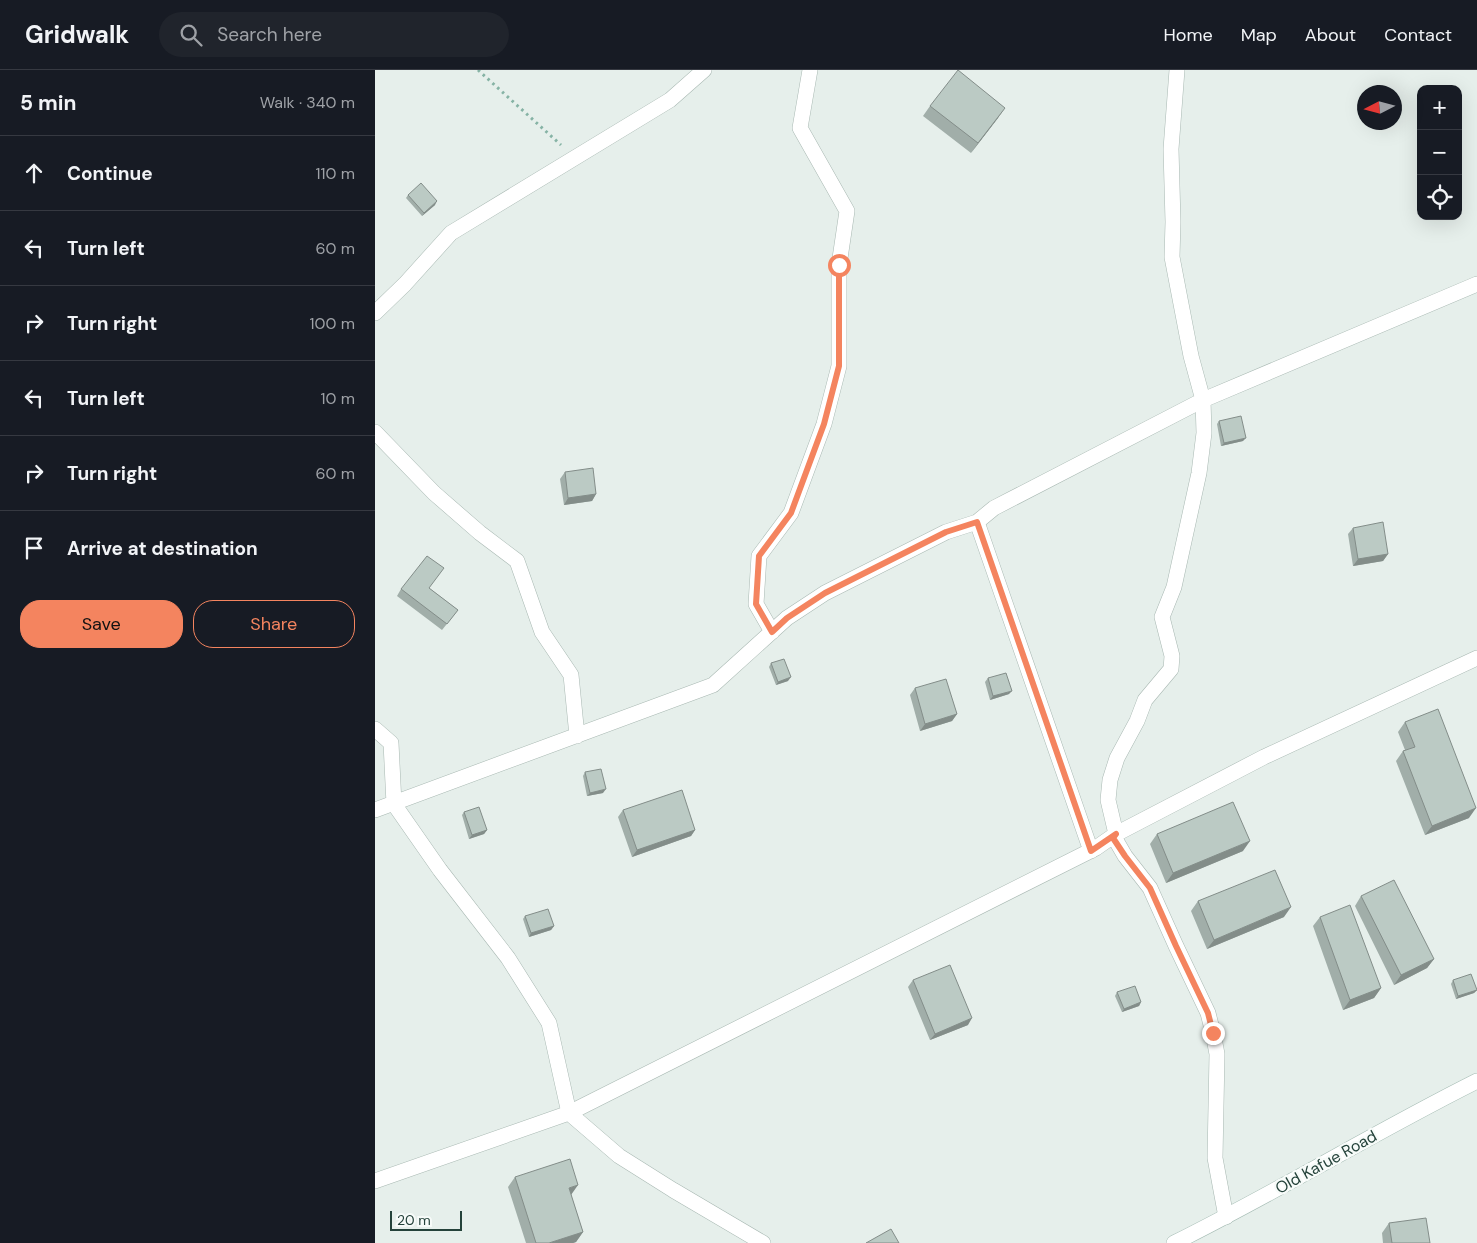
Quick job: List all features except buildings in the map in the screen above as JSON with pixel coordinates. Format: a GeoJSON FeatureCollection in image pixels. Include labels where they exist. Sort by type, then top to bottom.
{"type":"FeatureCollection","features":[{"type":"Feature","properties":{"kind":"street"},"geometry":{"type":"LineString","coordinates":[[375,313],[405,284],[451,233],[669,100],[704,70]]}},
{"type":"Feature","properties":{"kind":"street"},"geometry":{"type":"LineString","coordinates":[[772,632],[756,604],[759,556],[791,513],[824,424],[839,366],[839,265],[847,211],[800,128],[811,70]]}},
{"type":"Feature","properties":{"kind":"street"},"geometry":{"type":"LineString","coordinates":[[1177,70],[1171,149],[1172,257],[1191,356],[1203,400],[1204,433],[1199,473],[1174,587],[1162,617],[1172,656],[1171,669],[1145,700],[1131,734],[1117,758],[1110,780],[1108,800],[1116,834],[1113,838],[1150,888],[1208,1013],[1217,1054],[1215,1158],[1226,1217]]}},
{"type":"Feature","properties":{"kind":"street"},"geometry":{"type":"LineString","coordinates":[[375,810],[713,685],[787,618],[825,593],[946,532],[977,522],[994,508],[1203,400],[1477,284]]}},
{"type":"Feature","properties":{"kind":"street"},"geometry":{"type":"LineString","coordinates":[[375,432],[434,493],[480,533],[517,561],[542,632],[571,675],[577,736]]}},
{"type":"Feature","properties":{"kind":"street"},"geometry":{"type":"LineString","coordinates":[[977,522],[1091,851]]}},
{"type":"Feature","properties":{"kind":"street"},"geometry":{"type":"LineString","coordinates":[[375,1181],[569,1113],[1091,851],[1116,834],[1264,757],[1477,658]]}},
{"type":"Feature","properties":{"kind":"street"},"geometry":{"type":"LineString","coordinates":[[375,730],[391,743],[394,804],[440,870],[508,958],[549,1023],[569,1113],[619,1156],[763,1243]]}},
{"type":"Feature","properties":{"kind":"street","name":"Old Kafue Road"},"geometry":{"type":"LineString","coordinates":[[1174,1243],[1226,1217],[1477,1080]]}},
{"type":"Feature","properties":{"kind":"path"},"geometry":{"type":"LineString","coordinates":[[478,70],[575,158]]}},
{"type":"Feature","properties":{"kind":"route"},"geometry":{"type":"LineString","coordinates":[[839,265],[839,366],[824,424],[791,513],[759,556],[756,604],[772,632],[787,618],[825,593],[946,532],[977,522],[1091,851],[1116,834],[1113,838],[1150,888],[1208,1013],[1213,1033]]}}]}
